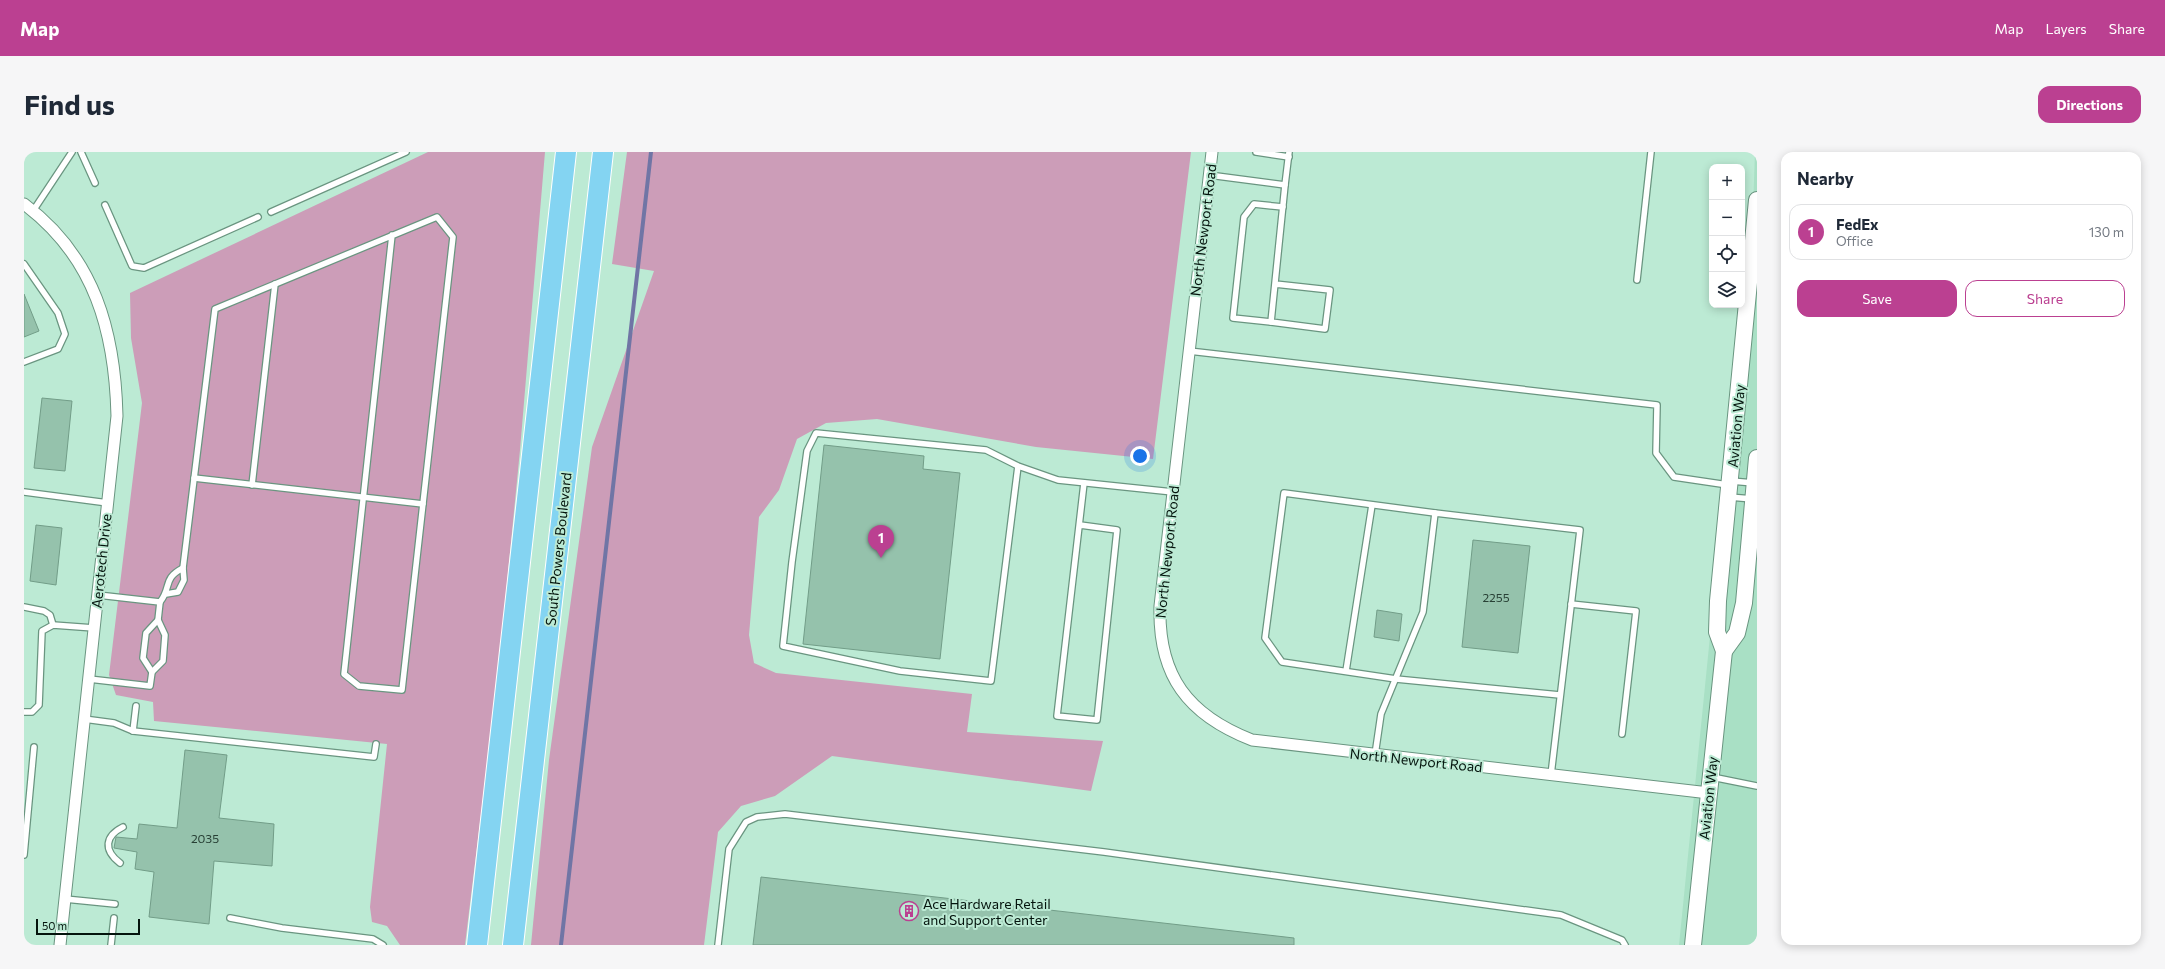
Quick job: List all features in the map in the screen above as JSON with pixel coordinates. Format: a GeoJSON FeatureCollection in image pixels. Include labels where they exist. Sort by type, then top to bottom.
{"type":"FeatureCollection","features":[{"type":"Feature","properties":{"kind":"highway"},"geometry":{"type":"LineString","coordinates":[[476,945],[566,152]]}},
{"type":"Feature","properties":{"kind":"highway","name":"South Powers Boulevard"},"geometry":{"type":"LineString","coordinates":[[513,945],[603,152]]}},
{"type":"Feature","properties":{"kind":"street","name":"North Newport Road"},"geometry":{"type":"LineString","coordinates":[[1212,152],[1172,492],[1159,622],[1166,659],[1173,678],[1184,694],[1197,709],[1214,722],[1252,740],[1375,756],[1709,793]]}},
{"type":"Feature","properties":{"kind":"street","name":"Aviation Way"},"geometry":{"type":"LineString","coordinates":[[1693,945],[1724,651],[1717,632],[1757,200]]}},
{"type":"Feature","properties":{"kind":"street","name":"Aerotech Drive"},"geometry":{"type":"LineString","coordinates":[[28,207],[51,227],[74,256],[93,289],[106,320],[114,362],[117,416],[60,945]]}},
{"type":"Feature","properties":{"kind":"street","name":"Aviation Way"},"geometry":{"type":"LineString","coordinates":[[1724,651],[1737,633],[1744,603],[1755,499],[1757,458]]}},
{"type":"Feature","properties":{"kind":"lane"},"geometry":{"type":"LineString","coordinates":[[28,207],[72,152]]}},
{"type":"Feature","properties":{"kind":"lane"},"geometry":{"type":"LineString","coordinates":[[81,152],[95,183]]}},
{"type":"Feature","properties":{"kind":"lane"},"geometry":{"type":"LineString","coordinates":[[271,212],[406,152]]}},
{"type":"Feature","properties":{"kind":"lane"},"geometry":{"type":"LineString","coordinates":[[1256,152],[1289,154],[1271,322]]}},
{"type":"Feature","properties":{"kind":"lane"},"geometry":{"type":"LineString","coordinates":[[1637,280],[1651,152]]}},
{"type":"Feature","properties":{"kind":"lane"},"geometry":{"type":"LineString","coordinates":[[1209,175],[1286,185]]}},
{"type":"Feature","properties":{"kind":"lane"},"geometry":{"type":"LineString","coordinates":[[1275,284],[1330,290],[1325,329],[1233,318],[1244,218],[1254,204],[1283,207]]}},
{"type":"Feature","properties":{"kind":"lane"},"geometry":{"type":"LineString","coordinates":[[105,205],[132,266],[144,268],[258,217]]}},
{"type":"Feature","properties":{"kind":"lane"},"geometry":{"type":"LineString","coordinates":[[166,594],[178,592],[184,580],[183,568],[215,309],[437,216],[453,237],[402,690],[359,686],[344,674],[392,235]]}},
{"type":"Feature","properties":{"kind":"lane"},"geometry":{"type":"LineString","coordinates":[[24,264],[58,313],[64,334],[58,349],[24,362]]}},
{"type":"Feature","properties":{"kind":"lane"},"geometry":{"type":"LineString","coordinates":[[252,484],[275,284]]}},
{"type":"Feature","properties":{"kind":"lane"},"geometry":{"type":"LineString","coordinates":[[1189,352],[1657,405],[1656,453],[1674,477],[1730,488],[1755,499]]}},
{"type":"Feature","properties":{"kind":"lane"},"geometry":{"type":"LineString","coordinates":[[1018,466],[991,681],[900,671],[783,646],[792,562],[807,451],[816,433],[986,450],[1018,466],[1058,480],[1172,492]]}},
{"type":"Feature","properties":{"kind":"lane"},"geometry":{"type":"LineString","coordinates":[[194,478],[423,504]]}},
{"type":"Feature","properties":{"kind":"lane"},"geometry":{"type":"LineString","coordinates":[[1080,525],[1117,530],[1097,720],[1057,716],[1084,483]]}},
{"type":"Feature","properties":{"kind":"lane"},"geometry":{"type":"LineString","coordinates":[[1730,488],[1756,483]]}},
{"type":"Feature","properties":{"kind":"lane"},"geometry":{"type":"LineString","coordinates":[[24,492],[108,503]]}},
{"type":"Feature","properties":{"kind":"lane"},"geometry":{"type":"LineString","coordinates":[[1550,775],[1560,696],[1580,530],[1284,493],[1265,638],[1282,662],[1396,679],[1560,696]]}},
{"type":"Feature","properties":{"kind":"lane"},"geometry":{"type":"LineString","coordinates":[[1346,671],[1372,505]]}},
{"type":"Feature","properties":{"kind":"lane"},"geometry":{"type":"LineString","coordinates":[[1375,756],[1381,714],[1423,612],[1435,513]]}},
{"type":"Feature","properties":{"kind":"lane"},"geometry":{"type":"LineString","coordinates":[[89,680],[150,686],[152,672],[163,661],[165,635],[158,620],[160,602],[166,594],[166,585],[172,574],[183,568]]}},
{"type":"Feature","properties":{"kind":"lane"},"geometry":{"type":"LineString","coordinates":[[98,595],[160,602]]}},
{"type":"Feature","properties":{"kind":"lane"},"geometry":{"type":"LineString","coordinates":[[1571,604],[1636,611],[1622,734]]}},
{"type":"Feature","properties":{"kind":"lane"},"geometry":{"type":"LineString","coordinates":[[24,607],[44,611],[50,615],[53,625]]}},
{"type":"Feature","properties":{"kind":"lane"},"geometry":{"type":"LineString","coordinates":[[152,672],[143,658],[146,633],[158,620]]}},
{"type":"Feature","properties":{"kind":"lane"},"geometry":{"type":"LineString","coordinates":[[24,712],[32,712],[38,705],[42,631],[53,625],[94,628]]}},
{"type":"Feature","properties":{"kind":"lane"},"geometry":{"type":"LineString","coordinates":[[134,731],[136,706]]}},
{"type":"Feature","properties":{"kind":"lane"},"geometry":{"type":"LineString","coordinates":[[84,719],[114,723],[134,731],[374,757],[376,744]]}},
{"type":"Feature","properties":{"kind":"lane"},"geometry":{"type":"LineString","coordinates":[[24,855],[34,748]]}},
{"type":"Feature","properties":{"kind":"lane"},"geometry":{"type":"LineString","coordinates":[[1711,776],[1757,786]]}},
{"type":"Feature","properties":{"kind":"lane"},"geometry":{"type":"LineString","coordinates":[[718,945],[729,849],[746,822],[757,817],[785,814],[1104,852],[1561,915],[1622,940],[1625,945]]}},
{"type":"Feature","properties":{"kind":"lane"},"geometry":{"type":"LineString","coordinates":[[120,863],[109,852],[108,841],[114,832],[123,827]]}},
{"type":"Feature","properties":{"kind":"lane"},"geometry":{"type":"LineString","coordinates":[[65,899],[115,904]]}},
{"type":"Feature","properties":{"kind":"lane"},"geometry":{"type":"LineString","coordinates":[[111,945],[114,918]]}},
{"type":"Feature","properties":{"kind":"lane"},"geometry":{"type":"LineString","coordinates":[[230,918],[282,928],[373,939],[383,945]]}},
{"type":"Feature","properties":{"kind":"shaded area"},"geometry":{"type":"Polygon","coordinates":[[[428,152],[545,152],[520,450],[498,675],[465,945],[400,945],[387,926],[372,922],[370,907],[387,744],[154,721],[153,702],[116,695],[109,675],[142,403],[131,338],[130,293],[428,152]]]}},
{"type":"Feature","properties":{"kind":"shaded area"},"geometry":{"type":"Polygon","coordinates":[[[627,152],[1191,152],[1153,459],[1036,447],[877,419],[826,423],[797,439],[779,490],[759,517],[749,635],[754,663],[776,673],[972,694],[967,732],[1103,741],[1091,791],[832,756],[775,796],[741,806],[718,832],[704,945],[531,945],[549,760],[592,447],[654,271],[612,264],[627,152]]]}},
{"type":"Feature","properties":{"kind":"shaded area"},"geometry":{"type":"Polygon","coordinates":[[[1755,152],[1757,152],[1757,945],[1679,945],[1743,308],[1745,308],[1745,288],[1753,208],[1755,152]]]}},
{"type":"Feature","properties":{"kind":"building"},"geometry":{"type":"Polygon","coordinates":[[[24,294],[39,331],[24,337],[24,294]]]}},
{"type":"Feature","properties":{"kind":"building"},"geometry":{"type":"Polygon","coordinates":[[[42,398],[72,401],[65,471],[34,468],[42,398]]]}},
{"type":"Feature","properties":{"kind":"building"},"geometry":{"type":"Polygon","coordinates":[[[824,445],[924,456],[923,469],[960,473],[940,659],[803,644],[824,445]]]}},
{"type":"Feature","properties":{"kind":"building"},"geometry":{"type":"Polygon","coordinates":[[[36,525],[62,528],[56,585],[30,581],[36,525]]]}},
{"type":"Feature","properties":{"kind":"building"},"geometry":{"type":"Polygon","coordinates":[[[1473,540],[1530,546],[1518,653],[1462,647],[1473,540]]]}},
{"type":"Feature","properties":{"kind":"building"},"geometry":{"type":"Polygon","coordinates":[[[1377,610],[1402,614],[1399,641],[1374,637],[1377,610]]]}},
{"type":"Feature","properties":{"kind":"building"},"geometry":{"type":"Polygon","coordinates":[[[185,750],[227,755],[219,818],[274,824],[272,866],[214,861],[209,924],[149,917],[154,872],[135,869],[137,852],[114,848],[116,837],[137,839],[139,824],[177,828],[185,750]]]}},
{"type":"Feature","properties":{"kind":"building","name":"Ace Hardware Retail and Support Center"},"geometry":{"type":"Polygon","coordinates":[[[761,877],[1294,938],[1294,945],[753,945],[761,877]]]}},
{"type":"Feature","properties":{"kind":"waterway"},"geometry":{"type":"LineString","coordinates":[[561,945],[651,152]]}},
{"type":"Feature","properties":{"kind":"place","name":"FedEx"},"geometry":{"type":"Point","coordinates":[881,558]}},
{"type":"Feature","properties":{"kind":"place","name":"Ace Hardware Retail and Support Center"},"geometry":{"type":"Point","coordinates":[909,911]}}]}
